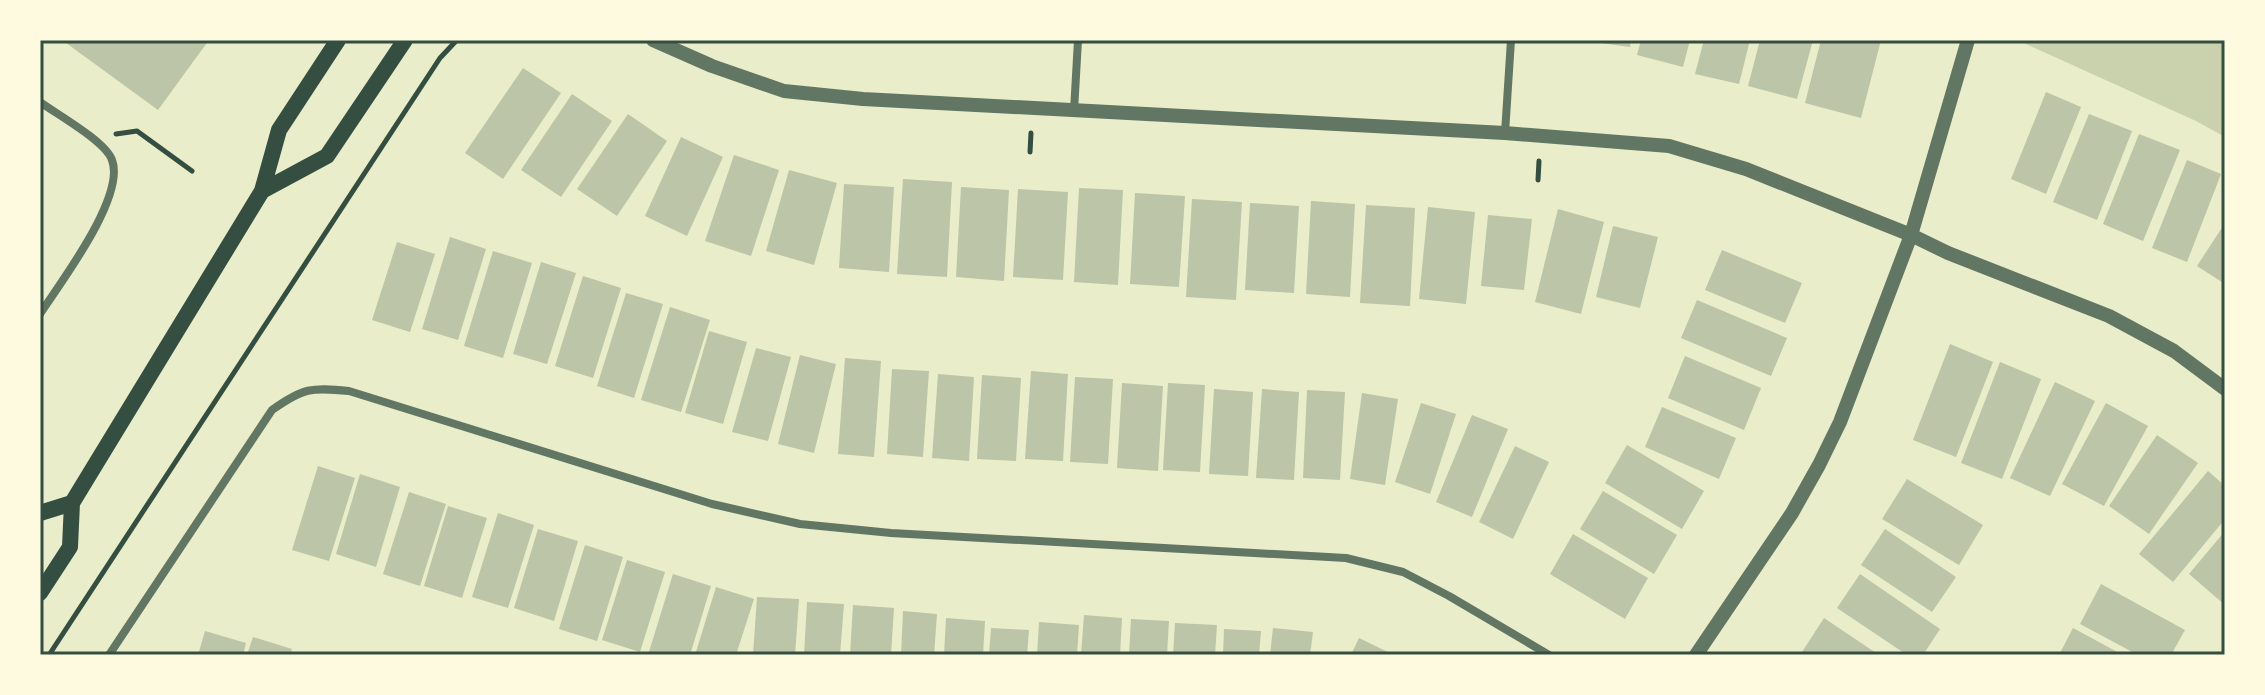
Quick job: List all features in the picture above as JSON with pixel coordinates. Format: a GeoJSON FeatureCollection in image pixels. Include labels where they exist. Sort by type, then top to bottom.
{"type":"FeatureCollection","features":[{"type":"Feature","properties":{"kind":"main road"},"geometry":{"type":"LineString","coordinates":[[40,593],[70,547],[72,503],[262,191],[279,130],[338,40]]}},
{"type":"Feature","properties":{"kind":"main road"},"geometry":{"type":"LineString","coordinates":[[262,191],[327,156],[405,40]]}},
{"type":"Feature","properties":{"kind":"main road"},"geometry":{"type":"LineString","coordinates":[[40,513],[72,503]]}},
{"type":"Feature","properties":{"kind":"street"},"geometry":{"type":"LineString","coordinates":[[653,40],[712,66],[784,91],[863,99],[1505,133],[1669,146],[1746,169],[2109,316],[2174,351],[2225,389]]}},
{"type":"Feature","properties":{"kind":"street"},"geometry":{"type":"LineString","coordinates":[[1074,111],[1078,40]]}},
{"type":"Feature","properties":{"kind":"street"},"geometry":{"type":"LineString","coordinates":[[1505,133],[1511,40]]}},
{"type":"Feature","properties":{"kind":"street"},"geometry":{"type":"LineString","coordinates":[[1696,655],[1792,513],[1840,422],[1911,235],[1968,40]]}},
{"type":"Feature","properties":{"kind":"street"},"geometry":{"type":"LineString","coordinates":[[40,102],[91,137],[113,161],[109,196],[101,220],[40,314]]}},
{"type":"Feature","properties":{"kind":"street"},"geometry":{"type":"LineString","coordinates":[[109,655],[272,410],[296,393],[322,388],[349,391],[712,504],[800,524],[891,533],[1346,558],[1403,572],[1549,655]]}},
{"type":"Feature","properties":{"kind":"path"},"geometry":{"type":"LineString","coordinates":[[49,655],[440,58],[457,40]]}},
{"type":"Feature","properties":{"kind":"path"},"geometry":{"type":"LineString","coordinates":[[91,137],[137,131],[192,171]]}},
{"type":"Feature","properties":{"kind":"path"},"geometry":{"type":"LineString","coordinates":[[1030,152],[1031,133]]}},
{"type":"Feature","properties":{"kind":"path"},"geometry":{"type":"LineString","coordinates":[[1538,180],[1539,161]]}},
{"type":"Feature","properties":{"kind":"green space"},"geometry":{"type":"Polygon","coordinates":[[[2017,40],[2225,40],[2225,137],[2196,121],[2017,40]]]}},
{"type":"Feature","properties":{"kind":"building"},"geometry":{"type":"Polygon","coordinates":[[[62,40],[209,40],[158,110],[62,40]]]}},
{"type":"Feature","properties":{"kind":"building"},"geometry":{"type":"Polygon","coordinates":[[[1593,40],[1631,40],[1630,47],[1593,40]]]}},
{"type":"Feature","properties":{"kind":"building"},"geometry":{"type":"Polygon","coordinates":[[[1641,40],[1690,40],[1683,67],[1637,55],[1641,40]]]}},
{"type":"Feature","properties":{"kind":"building"},"geometry":{"type":"Polygon","coordinates":[[[1704,40],[1750,40],[1739,84],[1695,74],[1704,40]]]}},
{"type":"Feature","properties":{"kind":"building"},"geometry":{"type":"Polygon","coordinates":[[[1760,40],[1813,40],[1797,99],[1748,86],[1760,40]]]}},
{"type":"Feature","properties":{"kind":"building"},"geometry":{"type":"Polygon","coordinates":[[[1821,40],[1881,40],[1861,118],[1805,103],[1821,40]]]}},
{"type":"Feature","properties":{"kind":"building"},"geometry":{"type":"Polygon","coordinates":[[[523,68],[561,93],[503,179],[465,153],[523,68]]]}},
{"type":"Feature","properties":{"kind":"building"},"geometry":{"type":"Polygon","coordinates":[[[2046,92],[2081,107],[2046,194],[2011,179],[2046,92]]]}},
{"type":"Feature","properties":{"kind":"building"},"geometry":{"type":"Polygon","coordinates":[[[572,94],[612,121],[561,197],[521,170],[572,94]]]}},
{"type":"Feature","properties":{"kind":"building"},"geometry":{"type":"Polygon","coordinates":[[[628,114],[667,141],[617,216],[577,189],[628,114]]]}},
{"type":"Feature","properties":{"kind":"building"},"geometry":{"type":"Polygon","coordinates":[[[2089,114],[2132,131],[2097,220],[2053,202],[2089,114]]]}},
{"type":"Feature","properties":{"kind":"building"},"geometry":{"type":"Polygon","coordinates":[[[2139,134],[2180,150],[2143,241],[2103,224],[2139,134]]]}},
{"type":"Feature","properties":{"kind":"building"},"geometry":{"type":"Polygon","coordinates":[[[681,137],[723,157],[687,236],[645,216],[681,137]]]}},
{"type":"Feature","properties":{"kind":"building"},"geometry":{"type":"Polygon","coordinates":[[[734,155],[779,170],[751,256],[705,241],[734,155]]]}},
{"type":"Feature","properties":{"kind":"building"},"geometry":{"type":"Polygon","coordinates":[[[2187,160],[2221,174],[2187,262],[2152,248],[2187,160]]]}},
{"type":"Feature","properties":{"kind":"building"},"geometry":{"type":"Polygon","coordinates":[[[789,170],[837,183],[814,265],[766,251],[789,170]]]}},
{"type":"Feature","properties":{"kind":"building"},"geometry":{"type":"Polygon","coordinates":[[[903,179],[952,182],[947,277],[897,274],[903,179]]]}},
{"type":"Feature","properties":{"kind":"building"},"geometry":{"type":"Polygon","coordinates":[[[844,184],[894,187],[889,272],[839,268],[844,184]]]}},
{"type":"Feature","properties":{"kind":"building"},"geometry":{"type":"Polygon","coordinates":[[[961,187],[1009,190],[1004,281],[956,277],[961,187]]]}},
{"type":"Feature","properties":{"kind":"building"},"geometry":{"type":"Polygon","coordinates":[[[1079,188],[1123,190],[1118,285],[1074,282],[1079,188]]]}},
{"type":"Feature","properties":{"kind":"building"},"geometry":{"type":"Polygon","coordinates":[[[1018,189],[1068,192],[1063,280],[1013,277],[1018,189]]]}},
{"type":"Feature","properties":{"kind":"building"},"geometry":{"type":"Polygon","coordinates":[[[1135,193],[1185,196],[1179,287],[1130,284],[1135,193]]]}},
{"type":"Feature","properties":{"kind":"building"},"geometry":{"type":"Polygon","coordinates":[[[1192,199],[1242,202],[1236,300],[1186,297],[1192,199]]]}},
{"type":"Feature","properties":{"kind":"building"},"geometry":{"type":"Polygon","coordinates":[[[1311,201],[1355,204],[1350,297],[1306,294],[1311,201]]]}},
{"type":"Feature","properties":{"kind":"building"},"geometry":{"type":"Polygon","coordinates":[[[1250,203],[1299,206],[1294,293],[1245,290],[1250,203]]]}},
{"type":"Feature","properties":{"kind":"building"},"geometry":{"type":"Polygon","coordinates":[[[1366,205],[1415,208],[1410,306],[1360,303],[1366,205]]]}},
{"type":"Feature","properties":{"kind":"building"},"geometry":{"type":"Polygon","coordinates":[[[1428,207],[1475,212],[1466,304],[1419,299],[1428,207]]]}},
{"type":"Feature","properties":{"kind":"building"},"geometry":{"type":"Polygon","coordinates":[[[1558,209],[1604,222],[1581,314],[1535,302],[1558,209]]]}},
{"type":"Feature","properties":{"kind":"building"},"geometry":{"type":"Polygon","coordinates":[[[1488,215],[1532,219],[1524,290],[1481,286],[1488,215]]]}},
{"type":"Feature","properties":{"kind":"building"},"geometry":{"type":"Polygon","coordinates":[[[2225,223],[2225,284],[2197,266],[2225,223]]]}},
{"type":"Feature","properties":{"kind":"building"},"geometry":{"type":"Polygon","coordinates":[[[1613,226],[1658,237],[1640,308],[1596,297],[1613,226]]]}},
{"type":"Feature","properties":{"kind":"building"},"geometry":{"type":"Polygon","coordinates":[[[450,237],[486,249],[458,340],[422,329],[450,237]]]}},
{"type":"Feature","properties":{"kind":"building"},"geometry":{"type":"Polygon","coordinates":[[[397,242],[435,254],[410,332],[372,320],[397,242]]]}},
{"type":"Feature","properties":{"kind":"building"},"geometry":{"type":"Polygon","coordinates":[[[1722,250],[1802,283],[1785,323],[1705,290],[1722,250]]]}},
{"type":"Feature","properties":{"kind":"building"},"geometry":{"type":"Polygon","coordinates":[[[493,251],[532,263],[503,358],[464,346],[493,251]]]}},
{"type":"Feature","properties":{"kind":"building"},"geometry":{"type":"Polygon","coordinates":[[[541,262],[576,273],[547,364],[513,354],[541,262]]]}},
{"type":"Feature","properties":{"kind":"building"},"geometry":{"type":"Polygon","coordinates":[[[583,276],[621,288],[593,378],[555,366],[583,276]]]}},
{"type":"Feature","properties":{"kind":"building"},"geometry":{"type":"Polygon","coordinates":[[[626,293],[663,304],[634,398],[597,386],[626,293]]]}},
{"type":"Feature","properties":{"kind":"building"},"geometry":{"type":"Polygon","coordinates":[[[1697,300],[1787,338],[1771,376],[1681,338],[1697,300]]]}},
{"type":"Feature","properties":{"kind":"building"},"geometry":{"type":"Polygon","coordinates":[[[670,307],[710,320],[681,412],[641,400],[670,307]]]}},
{"type":"Feature","properties":{"kind":"building"},"geometry":{"type":"Polygon","coordinates":[[[709,331],[747,342],[723,424],[685,413],[709,331]]]}},
{"type":"Feature","properties":{"kind":"building"},"geometry":{"type":"Polygon","coordinates":[[[1950,344],[1993,362],[1956,457],[1913,440],[1950,344]]]}},
{"type":"Feature","properties":{"kind":"building"},"geometry":{"type":"Polygon","coordinates":[[[756,348],[791,357],[768,441],[732,432],[756,348]]]}},
{"type":"Feature","properties":{"kind":"building"},"geometry":{"type":"Polygon","coordinates":[[[800,355],[836,364],[814,453],[778,444],[800,355]]]}},
{"type":"Feature","properties":{"kind":"building"},"geometry":{"type":"Polygon","coordinates":[[[1685,356],[1761,388],[1744,430],[1668,398],[1685,356]]]}},
{"type":"Feature","properties":{"kind":"building"},"geometry":{"type":"Polygon","coordinates":[[[845,358],[881,361],[874,457],[838,454],[845,358]]]}},
{"type":"Feature","properties":{"kind":"building"},"geometry":{"type":"Polygon","coordinates":[[[2000,362],[2041,379],[2002,479],[1961,463],[2000,362]]]}},
{"type":"Feature","properties":{"kind":"building"},"geometry":{"type":"Polygon","coordinates":[[[892,369],[929,371],[923,457],[887,454],[892,369]]]}},
{"type":"Feature","properties":{"kind":"building"},"geometry":{"type":"Polygon","coordinates":[[[1031,371],[1068,374],[1063,461],[1025,459],[1031,371]]]}},
{"type":"Feature","properties":{"kind":"building"},"geometry":{"type":"Polygon","coordinates":[[[938,374],[974,377],[969,461],[932,458],[938,374]]]}},
{"type":"Feature","properties":{"kind":"building"},"geometry":{"type":"Polygon","coordinates":[[[982,375],[1021,378],[1016,461],[977,459],[982,375]]]}},
{"type":"Feature","properties":{"kind":"building"},"geometry":{"type":"Polygon","coordinates":[[[1075,377],[1113,379],[1108,464],[1070,462],[1075,377]]]}},
{"type":"Feature","properties":{"kind":"building"},"geometry":{"type":"Polygon","coordinates":[[[2055,382],[2095,401],[2050,496],[2010,478],[2055,382]]]}},
{"type":"Feature","properties":{"kind":"building"},"geometry":{"type":"Polygon","coordinates":[[[1122,383],[1163,386],[1158,471],[1117,468],[1122,383]]]}},
{"type":"Feature","properties":{"kind":"building"},"geometry":{"type":"Polygon","coordinates":[[[1168,383],[1205,385],[1200,472],[1163,470],[1168,383]]]}},
{"type":"Feature","properties":{"kind":"building"},"geometry":{"type":"Polygon","coordinates":[[[1214,389],[1253,392],[1248,476],[1209,474],[1214,389]]]}},
{"type":"Feature","properties":{"kind":"building"},"geometry":{"type":"Polygon","coordinates":[[[1262,389],[1299,392],[1294,480],[1256,478],[1262,389]]]}},
{"type":"Feature","properties":{"kind":"building"},"geometry":{"type":"Polygon","coordinates":[[[1307,390],[1345,392],[1340,480],[1303,478],[1307,390]]]}},
{"type":"Feature","properties":{"kind":"building"},"geometry":{"type":"Polygon","coordinates":[[[1362,393],[1398,399],[1385,485],[1350,479],[1362,393]]]}},
{"type":"Feature","properties":{"kind":"building"},"geometry":{"type":"Polygon","coordinates":[[[1421,403],[1456,414],[1430,494],[1395,482],[1421,403]]]}},
{"type":"Feature","properties":{"kind":"building"},"geometry":{"type":"Polygon","coordinates":[[[2106,403],[2148,426],[2104,506],[2062,484],[2106,403]]]}},
{"type":"Feature","properties":{"kind":"building"},"geometry":{"type":"Polygon","coordinates":[[[1662,407],[1736,438],[1719,479],[1645,447],[1662,407]]]}},
{"type":"Feature","properties":{"kind":"building"},"geometry":{"type":"Polygon","coordinates":[[[1472,415],[1508,429],[1472,517],[1436,502],[1472,415]]]}},
{"type":"Feature","properties":{"kind":"building"},"geometry":{"type":"Polygon","coordinates":[[[2157,435],[2198,463],[2149,534],[2109,506],[2157,435]]]}},
{"type":"Feature","properties":{"kind":"building"},"geometry":{"type":"Polygon","coordinates":[[[1627,445],[1704,491],[1682,529],[1605,483],[1627,445]]]}},
{"type":"Feature","properties":{"kind":"building"},"geometry":{"type":"Polygon","coordinates":[[[1515,446],[1549,462],[1513,539],[1479,522],[1515,446]]]}},
{"type":"Feature","properties":{"kind":"building"},"geometry":{"type":"Polygon","coordinates":[[[318,466],[355,478],[329,561],[292,550],[318,466]]]}},
{"type":"Feature","properties":{"kind":"building"},"geometry":{"type":"Polygon","coordinates":[[[2208,471],[2225,486],[2225,519],[2173,582],[2139,554],[2208,471]]]}},
{"type":"Feature","properties":{"kind":"building"},"geometry":{"type":"Polygon","coordinates":[[[360,474],[400,487],[376,567],[336,554],[360,474]]]}},
{"type":"Feature","properties":{"kind":"building"},"geometry":{"type":"Polygon","coordinates":[[[1907,479],[1983,525],[1959,565],[1882,519],[1907,479]]]}},
{"type":"Feature","properties":{"kind":"building"},"geometry":{"type":"Polygon","coordinates":[[[1603,491],[1677,535],[1654,574],[1580,529],[1603,491]]]}},
{"type":"Feature","properties":{"kind":"building"},"geometry":{"type":"Polygon","coordinates":[[[409,492],[446,504],[420,586],[383,574],[409,492]]]}},
{"type":"Feature","properties":{"kind":"building"},"geometry":{"type":"Polygon","coordinates":[[[448,506],[487,518],[462,598],[424,586],[448,506]]]}},
{"type":"Feature","properties":{"kind":"building"},"geometry":{"type":"Polygon","coordinates":[[[498,513],[534,525],[508,608],[472,597],[498,513]]]}},
{"type":"Feature","properties":{"kind":"building"},"geometry":{"type":"Polygon","coordinates":[[[538,529],[578,541],[554,621],[514,608],[538,529]]]}},
{"type":"Feature","properties":{"kind":"building"},"geometry":{"type":"Polygon","coordinates":[[[1885,529],[1956,577],[1932,612],[1861,565],[1885,529]]]}},
{"type":"Feature","properties":{"kind":"building"},"geometry":{"type":"Polygon","coordinates":[[[2225,531],[2225,605],[2189,574],[2225,531]]]}},
{"type":"Feature","properties":{"kind":"building"},"geometry":{"type":"Polygon","coordinates":[[[1573,534],[1648,578],[1625,619],[1550,574],[1573,534]]]}},
{"type":"Feature","properties":{"kind":"building"},"geometry":{"type":"Polygon","coordinates":[[[585,545],[623,557],[597,641],[559,629],[585,545]]]}},
{"type":"Feature","properties":{"kind":"building"},"geometry":{"type":"Polygon","coordinates":[[[627,560],[665,572],[640,652],[602,640],[627,560]]]}},
{"type":"Feature","properties":{"kind":"building"},"geometry":{"type":"Polygon","coordinates":[[[673,574],[711,586],[690,655],[648,655],[673,574]]]}},
{"type":"Feature","properties":{"kind":"building"},"geometry":{"type":"Polygon","coordinates":[[[1860,574],[1940,629],[1923,655],[1907,655],[1837,608],[1860,574]]]}},
{"type":"Feature","properties":{"kind":"building"},"geometry":{"type":"Polygon","coordinates":[[[2101,584],[2185,630],[2171,655],[2138,655],[2080,624],[2101,584]]]}},
{"type":"Feature","properties":{"kind":"building"},"geometry":{"type":"Polygon","coordinates":[[[716,587],[754,599],[736,655],[695,655],[716,587]]]}},
{"type":"Feature","properties":{"kind":"building"},"geometry":{"type":"Polygon","coordinates":[[[757,597],[799,599],[795,655],[753,655],[757,597]]]}},
{"type":"Feature","properties":{"kind":"building"},"geometry":{"type":"Polygon","coordinates":[[[807,602],[844,604],[840,655],[804,655],[807,602]]]}},
{"type":"Feature","properties":{"kind":"building"},"geometry":{"type":"Polygon","coordinates":[[[853,605],[894,608],[891,655],[850,655],[853,605]]]}},
{"type":"Feature","properties":{"kind":"building"},"geometry":{"type":"Polygon","coordinates":[[[903,611],[937,614],[934,655],[901,655],[903,611]]]}},
{"type":"Feature","properties":{"kind":"building"},"geometry":{"type":"Polygon","coordinates":[[[1084,615],[1122,618],[1120,655],[1081,655],[1084,615]]]}},
{"type":"Feature","properties":{"kind":"building"},"geometry":{"type":"Polygon","coordinates":[[[946,618],[985,621],[983,655],[944,655],[946,618]]]}},
{"type":"Feature","properties":{"kind":"building"},"geometry":{"type":"Polygon","coordinates":[[[1824,618],[1879,655],[1806,655],[1802,652],[1824,618]]]}},
{"type":"Feature","properties":{"kind":"building"},"geometry":{"type":"Polygon","coordinates":[[[1131,619],[1169,621],[1167,655],[1129,655],[1131,619]]]}},
{"type":"Feature","properties":{"kind":"building"},"geometry":{"type":"Polygon","coordinates":[[[1039,622],[1079,625],[1077,655],[1037,655],[1039,622]]]}},
{"type":"Feature","properties":{"kind":"building"},"geometry":{"type":"Polygon","coordinates":[[[1175,623],[1217,625],[1215,655],[1173,655],[1175,623]]]}},
{"type":"Feature","properties":{"kind":"building"},"geometry":{"type":"Polygon","coordinates":[[[991,628],[1029,630],[1027,655],[989,655],[991,628]]]}},
{"type":"Feature","properties":{"kind":"building"},"geometry":{"type":"Polygon","coordinates":[[[1273,628],[1313,632],[1310,655],[1270,655],[1273,628]]]}},
{"type":"Feature","properties":{"kind":"building"},"geometry":{"type":"Polygon","coordinates":[[[2073,628],[2123,655],[2059,655],[2073,628]]]}},
{"type":"Feature","properties":{"kind":"building"},"geometry":{"type":"Polygon","coordinates":[[[1224,629],[1261,631],[1259,655],[1223,655],[1224,629]]]}},
{"type":"Feature","properties":{"kind":"building"},"geometry":{"type":"Polygon","coordinates":[[[205,631],[246,643],[243,655],[198,655],[205,631]]]}},
{"type":"Feature","properties":{"kind":"building"},"geometry":{"type":"Polygon","coordinates":[[[253,637],[292,649],[290,655],[247,655],[253,637]]]}},
{"type":"Feature","properties":{"kind":"building"},"geometry":{"type":"Polygon","coordinates":[[[1359,638],[1394,655],[1351,655],[1359,638]]]}}]}
